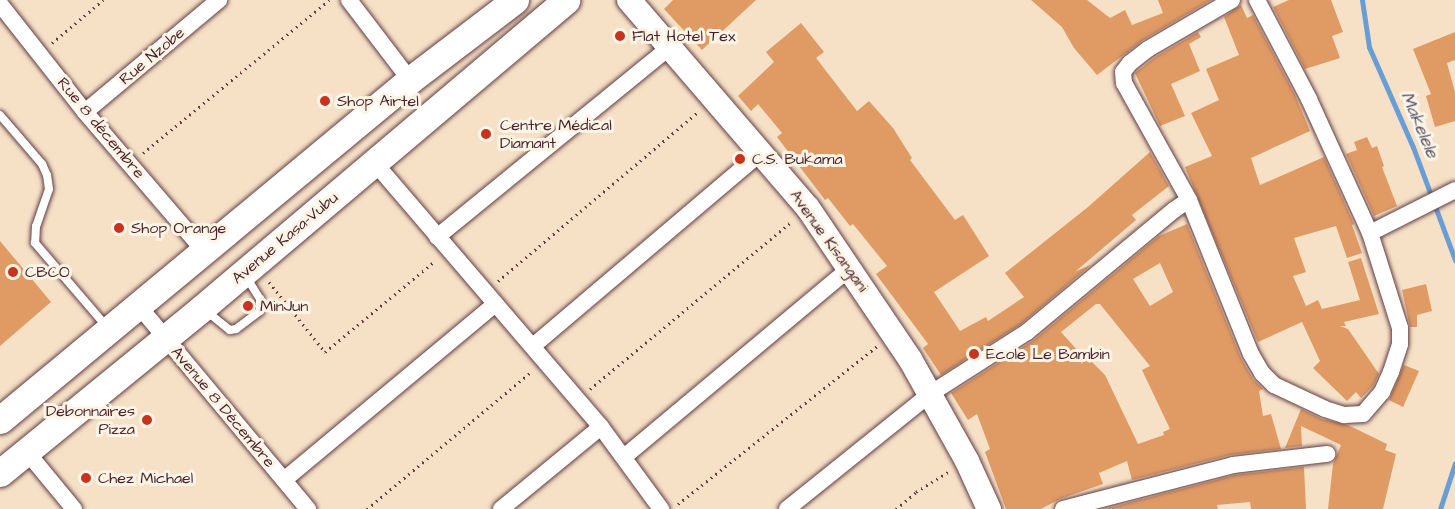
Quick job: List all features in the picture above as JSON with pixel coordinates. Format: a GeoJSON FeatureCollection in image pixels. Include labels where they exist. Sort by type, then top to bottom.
{"type":"FeatureCollection","features":[{"type":"Feature","properties":{"kind":"main road"},"geometry":{"type":"LineString","coordinates":[[0,418],[410,80],[515,0]]}},
{"type":"Feature","properties":{"kind":"main road","name":"Avenue Kasa-Vubu"},"geometry":{"type":"LineString","coordinates":[[0,473],[249,269],[566,0]]}},
{"type":"Feature","properties":{"kind":"street","name":"Rue Nzobe"},"geometry":{"type":"LineString","coordinates":[[85,112],[219,0]]}},
{"type":"Feature","properties":{"kind":"street"},"geometry":{"type":"LineString","coordinates":[[349,0],[410,80]]}},
{"type":"Feature","properties":{"kind":"street","name":"Avenue Kisangani"},"geometry":{"type":"LineString","coordinates":[[629,0],[671,46],[808,208],[850,268],[930,394],[967,461],[989,509]]}},
{"type":"Feature","properties":{"kind":"street"},"geometry":{"type":"LineString","coordinates":[[1232,0],[1148,49],[1123,72],[1124,83],[1190,201],[1251,354],[1262,372],[1274,385],[1325,409],[1354,416],[1369,409],[1382,392],[1400,344],[1400,328],[1370,233],[1309,99],[1257,0]]}},
{"type":"Feature","properties":{"kind":"street","name":"Rue 8 décembre"},"geometry":{"type":"LineString","coordinates":[[0,4],[85,112],[204,251]]}},
{"type":"Feature","properties":{"kind":"street"},"geometry":{"type":"LineString","coordinates":[[436,237],[671,46]]}},
{"type":"Feature","properties":{"kind":"street"},"geometry":{"type":"LineString","coordinates":[[533,346],[762,152]]}},
{"type":"Feature","properties":{"kind":"street"},"geometry":{"type":"LineString","coordinates":[[374,162],[601,427],[660,509]]}},
{"type":"Feature","properties":{"kind":"street"},"geometry":{"type":"LineString","coordinates":[[1370,233],[1452,191]]}},
{"type":"Feature","properties":{"kind":"street"},"geometry":{"type":"LineString","coordinates":[[787,509],[930,394],[1010,345],[1174,210],[1190,201]]}},
{"type":"Feature","properties":{"kind":"street"},"geometry":{"type":"LineString","coordinates":[[624,457],[850,268]]}},
{"type":"Feature","properties":{"kind":"street"},"geometry":{"type":"LineString","coordinates":[[284,480],[490,298]]}},
{"type":"Feature","properties":{"kind":"street","name":"Avenue 8 Décembre"},"geometry":{"type":"LineString","coordinates":[[138,305],[308,509]]}},
{"type":"Feature","properties":{"kind":"street"},"geometry":{"type":"LineString","coordinates":[[501,509],[601,427]]}},
{"type":"Feature","properties":{"kind":"street"},"geometry":{"type":"LineString","coordinates":[[27,452],[74,509]]}},
{"type":"Feature","properties":{"kind":"street"},"geometry":{"type":"LineString","coordinates":[[1063,509],[1233,465],[1327,454]]}},
{"type":"Feature","properties":{"kind":"lane"},"geometry":{"type":"LineString","coordinates":[[0,115],[42,164],[47,175],[49,189],[36,226],[35,243],[109,329]]}},
{"type":"Feature","properties":{"kind":"lane"},"geometry":{"type":"LineString","coordinates":[[202,308],[230,330],[236,329],[260,311],[260,299],[249,269]]}},
{"type":"Feature","properties":{"kind":"path"},"geometry":{"type":"LineString","coordinates":[[39,53],[103,0]]}},
{"type":"Feature","properties":{"kind":"path"},"geometry":{"type":"LineString","coordinates":[[130,163],[329,0]]}},
{"type":"Feature","properties":{"kind":"path"},"geometry":{"type":"LineString","coordinates":[[490,298],[714,99]]}},
{"type":"Feature","properties":{"kind":"path"},"geometry":{"type":"LineString","coordinates":[[578,400],[808,208]]}},
{"type":"Feature","properties":{"kind":"path"},"geometry":{"type":"LineString","coordinates":[[249,269],[325,352],[448,250]]}},
{"type":"Feature","properties":{"kind":"path"},"geometry":{"type":"LineString","coordinates":[[673,509],[892,333]]}},
{"type":"Feature","properties":{"kind":"path"},"geometry":{"type":"LineString","coordinates":[[367,509],[545,360]]}},
{"type":"Feature","properties":{"kind":"path"},"geometry":{"type":"LineString","coordinates":[[896,509],[916,492],[967,461]]}},
{"type":"Feature","properties":{"kind":"building"},"geometry":{"type":"Polygon","coordinates":[[[673,0],[756,0],[702,50],[664,9],[673,0]]]}},
{"type":"Feature","properties":{"kind":"building"},"geometry":{"type":"Polygon","coordinates":[[[1031,0],[1087,0],[1110,18],[1125,10],[1132,25],[1163,13],[1158,0],[1211,0],[1143,40],[1097,75],[1074,48],[1062,27],[1031,0]]]}},
{"type":"Feature","properties":{"kind":"building"},"geometry":{"type":"Polygon","coordinates":[[[1289,0],[1331,0],[1343,32],[1332,36],[1340,58],[1305,69],[1273,7],[1289,0]]]}},
{"type":"Feature","properties":{"kind":"building"},"geometry":{"type":"Polygon","coordinates":[[[1241,5],[1247,18],[1253,15],[1295,95],[1310,131],[1251,158],[1260,185],[1324,157],[1354,224],[1352,225],[1362,253],[1347,258],[1336,226],[1294,238],[1306,272],[1293,276],[1306,306],[1318,300],[1322,309],[1360,300],[1348,262],[1361,258],[1379,314],[1344,322],[1346,326],[1340,326],[1348,329],[1379,374],[1373,386],[1361,398],[1356,392],[1347,401],[1313,368],[1320,361],[1302,322],[1258,342],[1185,167],[1212,156],[1191,113],[1219,100],[1206,69],[1239,55],[1224,17],[1241,5]]]}},
{"type":"Feature","properties":{"kind":"building"},"geometry":{"type":"Polygon","coordinates":[[[801,23],[824,52],[816,58],[857,111],[869,101],[893,128],[912,158],[910,160],[955,220],[963,215],[989,256],[934,292],[960,331],[986,317],[988,321],[1024,297],[1005,273],[1088,207],[1150,152],[1169,186],[1132,215],[1136,220],[1076,271],[1091,265],[1021,324],[941,375],[923,348],[928,344],[876,274],[887,266],[853,224],[850,226],[828,198],[825,200],[777,137],[782,133],[758,104],[751,111],[738,96],[774,62],[766,52],[801,23]]]}},
{"type":"Feature","properties":{"kind":"building"},"geometry":{"type":"Polygon","coordinates":[[[1198,32],[1201,37],[1189,44],[1200,71],[1171,84],[1185,116],[1160,126],[1135,73],[1154,58],[1198,32]]]}},
{"type":"Feature","properties":{"kind":"building"},"geometry":{"type":"Polygon","coordinates":[[[1455,32],[1455,60],[1447,63],[1455,92],[1455,121],[1435,127],[1426,96],[1431,94],[1413,49],[1455,32]]]}},
{"type":"Feature","properties":{"kind":"building"},"geometry":{"type":"Polygon","coordinates":[[[1367,137],[1372,148],[1377,146],[1384,166],[1382,167],[1397,206],[1374,216],[1346,154],[1357,150],[1354,142],[1367,137]]]}},
{"type":"Feature","properties":{"kind":"building"},"geometry":{"type":"Polygon","coordinates":[[[1187,224],[1241,358],[1253,379],[1263,389],[1259,391],[1263,416],[1271,414],[1281,449],[1230,455],[1132,480],[1127,461],[1099,473],[1103,484],[1060,499],[1041,509],[1006,509],[985,452],[990,449],[977,414],[968,420],[951,393],[1034,340],[1159,236],[1187,224]],[[1160,263],[1133,279],[1150,306],[1173,292],[1160,263]],[[1096,304],[1061,332],[1087,361],[1089,359],[1105,375],[1138,444],[1164,435],[1163,432],[1170,429],[1142,370],[1150,366],[1100,304],[1096,304]]]}},
{"type":"Feature","properties":{"kind":"building","name":"CBCO"},"geometry":{"type":"Polygon","coordinates":[[[0,241],[51,302],[0,346],[0,241]]]}},
{"type":"Feature","properties":{"kind":"building"},"geometry":{"type":"Polygon","coordinates":[[[1426,284],[1432,311],[1417,315],[1417,327],[1410,327],[1402,290],[1426,284]]]}},
{"type":"Feature","properties":{"kind":"building"},"geometry":{"type":"Polygon","coordinates":[[[1404,365],[1419,371],[1403,407],[1389,400],[1404,365]]]}},
{"type":"Feature","properties":{"kind":"building"},"geometry":{"type":"Polygon","coordinates":[[[1301,409],[1322,419],[1348,425],[1387,444],[1385,450],[1396,454],[1383,509],[1328,509],[1333,464],[1341,445],[1301,426],[1302,446],[1285,448],[1301,409]]]}},
{"type":"Feature","properties":{"kind":"building"},"geometry":{"type":"Polygon","coordinates":[[[1304,467],[1306,509],[1251,509],[1250,502],[1217,505],[1218,509],[1105,509],[1235,475],[1304,467]]]}},
{"type":"Feature","properties":{"kind":"waterway","name":"Makelele"},"geometry":{"type":"LineString","coordinates":[[1362,0],[1369,47],[1413,147],[1455,260]]}},
{"type":"Feature","properties":{"kind":"waterway","name":"Makelele"},"geometry":{"type":"LineString","coordinates":[[1440,509],[1455,463]]}},
{"type":"Feature","properties":{"kind":"place","name":"Flat Hotel Tex"},"geometry":{"type":"Point","coordinates":[620,36]}},
{"type":"Feature","properties":{"kind":"place","name":"Shop Airtel"},"geometry":{"type":"Point","coordinates":[325,101]}},
{"type":"Feature","properties":{"kind":"place","name":"Centre Médical Diamant"},"geometry":{"type":"Point","coordinates":[486,134]}},
{"type":"Feature","properties":{"kind":"place","name":"C.S. Bukama"},"geometry":{"type":"Point","coordinates":[740,159]}},
{"type":"Feature","properties":{"kind":"place","name":"Shop Orange"},"geometry":{"type":"Point","coordinates":[119,228]}},
{"type":"Feature","properties":{"kind":"place","name":"CBCO"},"geometry":{"type":"Point","coordinates":[13,272]}},
{"type":"Feature","properties":{"kind":"place","name":"MinJun"},"geometry":{"type":"Point","coordinates":[248,306]}},
{"type":"Feature","properties":{"kind":"place","name":"Ecole Le Bambin"},"geometry":{"type":"Point","coordinates":[974,354]}},
{"type":"Feature","properties":{"kind":"place","name":"Debonnaires Pizza"},"geometry":{"type":"Point","coordinates":[147,420]}},
{"type":"Feature","properties":{"kind":"place","name":"Chez Michael"},"geometry":{"type":"Point","coordinates":[86,478]}}]}
